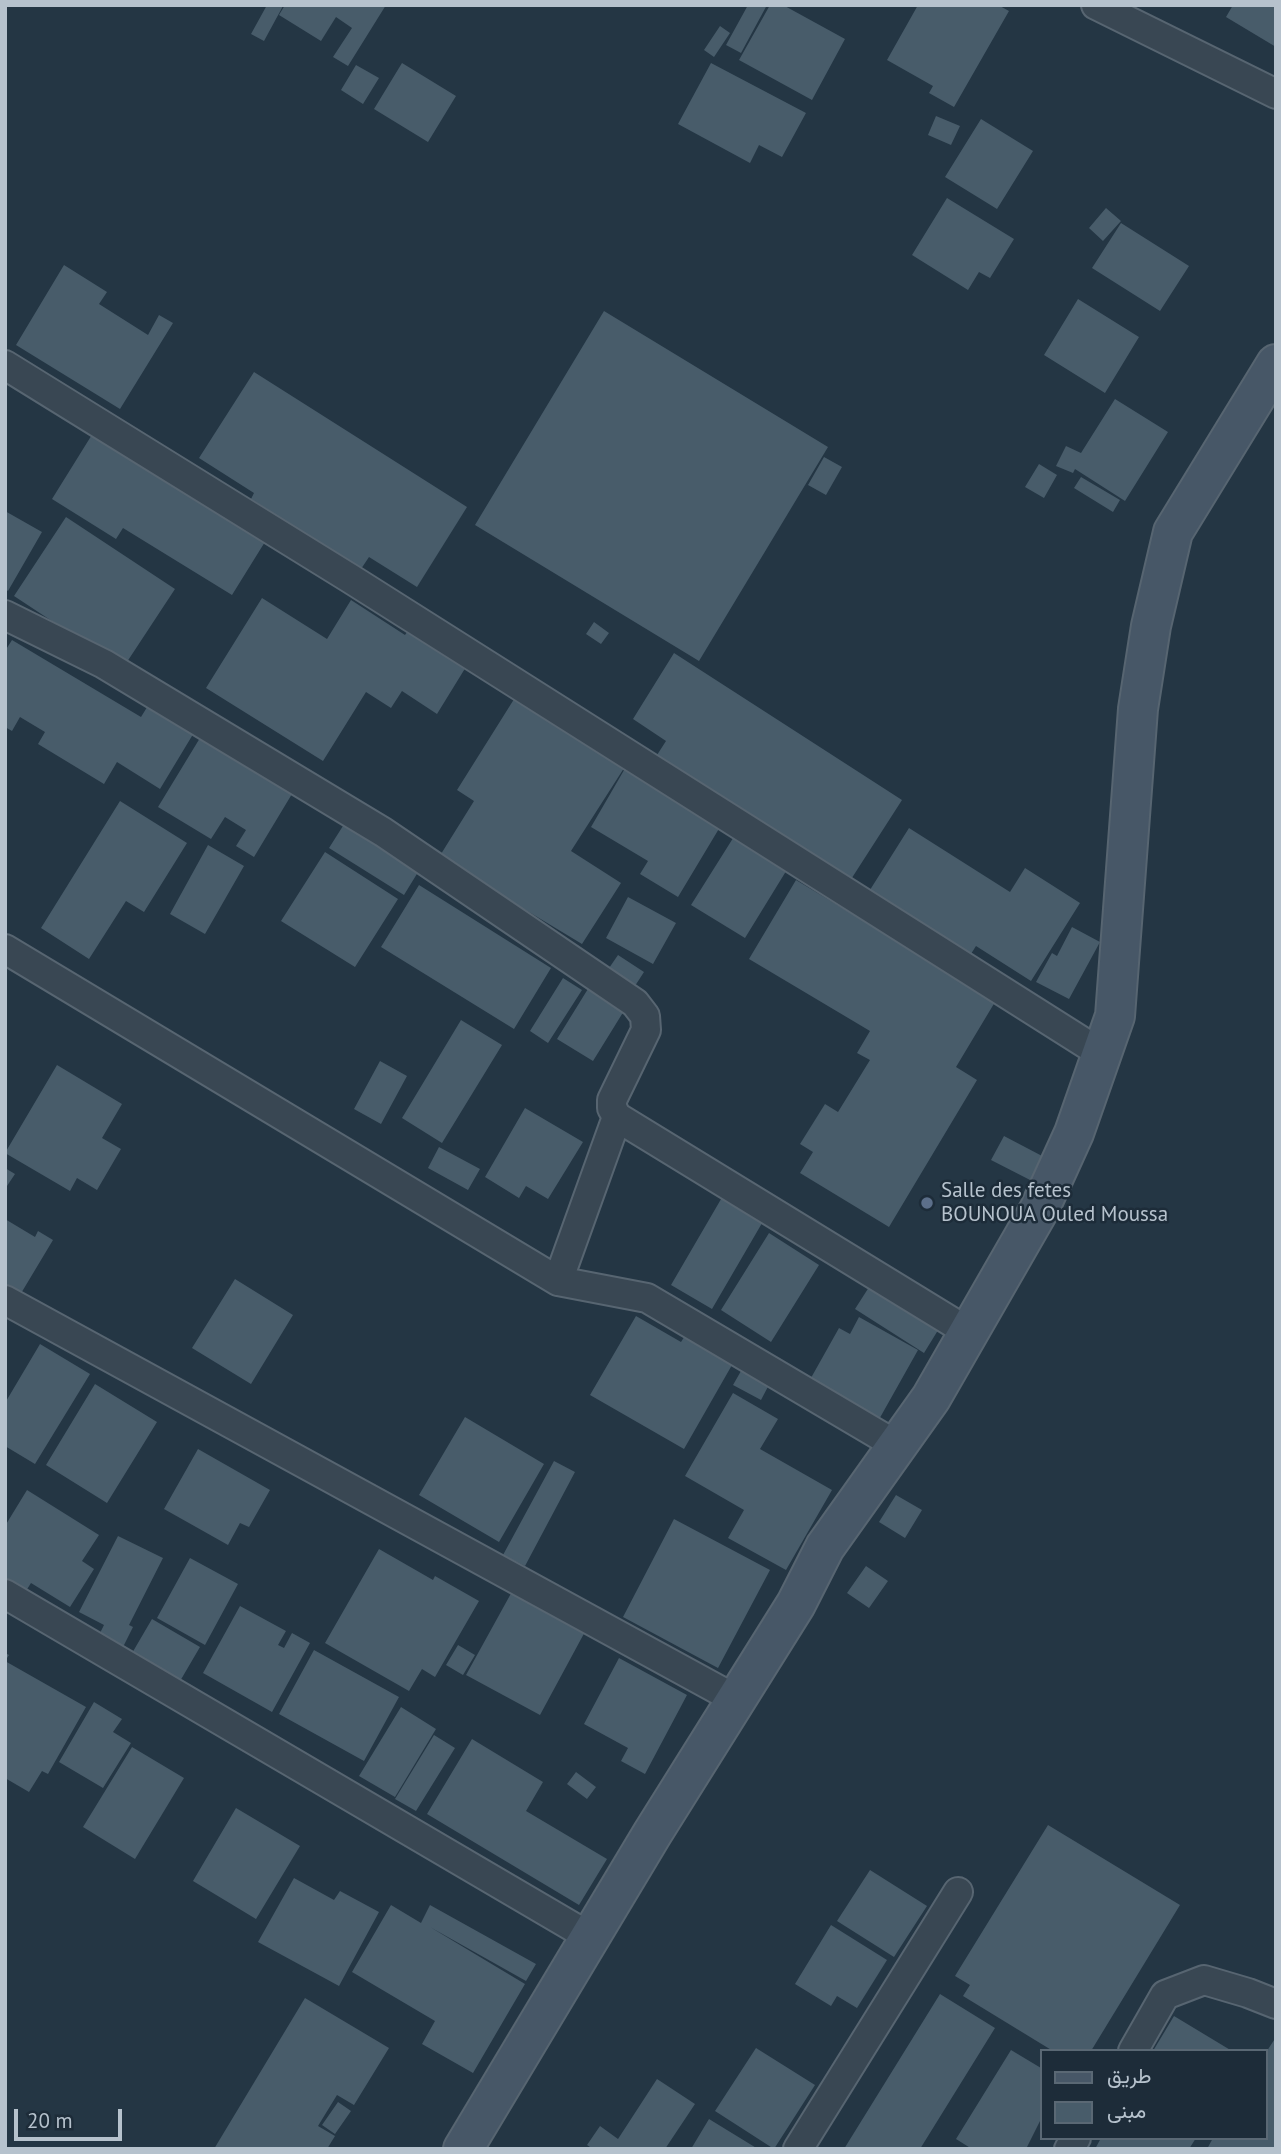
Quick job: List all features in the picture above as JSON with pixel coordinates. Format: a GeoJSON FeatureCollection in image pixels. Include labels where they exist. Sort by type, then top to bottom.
{"type":"FeatureCollection","features":[{"type":"Feature","properties":{"kind":"street"},"geometry":{"type":"LineString","coordinates":[[1096,5],[1276,94]]}},
{"type":"Feature","properties":{"kind":"street"},"geometry":{"type":"LineString","coordinates":[[463,2149],[590,1937],[796,1604],[825,1547],[931,1398],[1039,1210],[1074,1133],[1115,1016],[1138,709],[1151,626],[1173,532],[1276,364]]}},
{"type":"Feature","properties":{"kind":"street"},"geometry":{"type":"LineString","coordinates":[[5,365],[363,587],[1102,1054]]}},
{"type":"Feature","properties":{"kind":"street"},"geometry":{"type":"LineString","coordinates":[[5,615],[104,664],[383,832],[635,1003],[645,1016],[646,1030],[612,1100],[612,1108],[617,1117],[970,1334]]}},
{"type":"Feature","properties":{"kind":"street"},"geometry":{"type":"LineString","coordinates":[[5,949],[558,1281],[647,1298],[896,1445]]}},
{"type":"Feature","properties":{"kind":"street"},"geometry":{"type":"LineString","coordinates":[[558,1281],[617,1117]]}},
{"type":"Feature","properties":{"kind":"street"},"geometry":{"type":"LineString","coordinates":[[5,1300],[737,1700]]}},
{"type":"Feature","properties":{"kind":"street"},"geometry":{"type":"LineString","coordinates":[[5,1594],[590,1937]]}},
{"type":"Feature","properties":{"kind":"street"},"geometry":{"type":"LineString","coordinates":[[798,2149],[958,1892]]}},
{"type":"Feature","properties":{"kind":"street"},"geometry":{"type":"LineString","coordinates":[[1134,2049],[1165,1995],[1204,1980],[1276,2004]]}},
{"type":"Feature","properties":{"kind":"building"},"geometry":{"type":"Polygon","coordinates":[[[267,5],[283,6],[264,41],[251,34],[267,5]]]}},
{"type":"Feature","properties":{"kind":"building"},"geometry":{"type":"Polygon","coordinates":[[[285,5],[386,5],[348,66],[333,57],[352,28],[336,17],[321,41],[279,15],[285,5]]]}},
{"type":"Feature","properties":{"kind":"building"},"geometry":{"type":"Polygon","coordinates":[[[748,5],[767,5],[741,53],[726,45],[748,5]]]}},
{"type":"Feature","properties":{"kind":"building"},"geometry":{"type":"Polygon","coordinates":[[[770,5],[783,5],[845,39],[812,100],[739,60],[770,5]]]}},
{"type":"Feature","properties":{"kind":"building"},"geometry":{"type":"Polygon","coordinates":[[[918,5],[998,5],[1009,11],[954,107],[929,93],[933,86],[887,60],[918,5]]]}},
{"type":"Feature","properties":{"kind":"building"},"geometry":{"type":"Polygon","coordinates":[[[1233,5],[1276,5],[1276,47],[1226,17],[1233,5]]]}},
{"type":"Feature","properties":{"kind":"building"},"geometry":{"type":"Polygon","coordinates":[[[720,26],[730,33],[714,57],[704,50],[720,26]]]}},
{"type":"Feature","properties":{"kind":"building"},"geometry":{"type":"Polygon","coordinates":[[[402,63],[456,96],[428,142],[374,109],[402,63]]]}},
{"type":"Feature","properties":{"kind":"building"},"geometry":{"type":"Polygon","coordinates":[[[711,63],[806,113],[782,157],[759,145],[750,163],[678,124],[711,63]]]}},
{"type":"Feature","properties":{"kind":"building"},"geometry":{"type":"Polygon","coordinates":[[[356,65],[379,78],[363,104],[341,90],[356,65]]]}},
{"type":"Feature","properties":{"kind":"building"},"geometry":{"type":"Polygon","coordinates":[[[936,116],[960,126],[951,145],[928,135],[936,116]]]}},
{"type":"Feature","properties":{"kind":"building"},"geometry":{"type":"Polygon","coordinates":[[[981,119],[1033,151],[997,209],[945,177],[981,119]]]}},
{"type":"Feature","properties":{"kind":"building"},"geometry":{"type":"Polygon","coordinates":[[[947,198],[1014,239],[990,278],[979,272],[968,290],[912,255],[947,198]]]}},
{"type":"Feature","properties":{"kind":"building"},"geometry":{"type":"Polygon","coordinates":[[[1106,208],[1121,221],[1103,241],[1089,228],[1106,208]]]}},
{"type":"Feature","properties":{"kind":"building"},"geometry":{"type":"Polygon","coordinates":[[[1121,223],[1189,266],[1160,311],[1092,268],[1121,223]]]}},
{"type":"Feature","properties":{"kind":"building"},"geometry":{"type":"Polygon","coordinates":[[[64,265],[107,292],[99,304],[148,335],[159,315],[173,323],[120,409],[16,345],[64,265]]]}},
{"type":"Feature","properties":{"kind":"building"},"geometry":{"type":"Polygon","coordinates":[[[1078,299],[1139,337],[1105,393],[1044,355],[1078,299]]]}},
{"type":"Feature","properties":{"kind":"building"},"geometry":{"type":"Polygon","coordinates":[[[604,311],[828,447],[699,661],[475,525],[604,311]]]}},
{"type":"Feature","properties":{"kind":"building"},"geometry":{"type":"Polygon","coordinates":[[[254,372],[467,507],[417,587],[369,557],[361,569],[251,499],[254,493],[199,458],[254,372]]]}},
{"type":"Feature","properties":{"kind":"building"},"geometry":{"type":"Polygon","coordinates":[[[1115,399],[1168,432],[1125,501],[1075,469],[1073,473],[1056,466],[1066,446],[1081,453],[1115,399]]]}},
{"type":"Feature","properties":{"kind":"building"},"geometry":{"type":"Polygon","coordinates":[[[98,425],[268,537],[232,595],[123,528],[116,539],[52,499],[98,425]]]}},
{"type":"Feature","properties":{"kind":"building"},"geometry":{"type":"Polygon","coordinates":[[[824,457],[842,467],[826,495],[808,485],[824,457]]]}},
{"type":"Feature","properties":{"kind":"building"},"geometry":{"type":"Polygon","coordinates":[[[1039,464],[1057,475],[1044,498],[1025,487],[1039,464]]]}},
{"type":"Feature","properties":{"kind":"building"},"geometry":{"type":"Polygon","coordinates":[[[1081,477],[1120,500],[1113,512],[1074,488],[1081,477]]]}},
{"type":"Feature","properties":{"kind":"building"},"geometry":{"type":"Polygon","coordinates":[[[5,511],[42,532],[8,591],[5,589],[5,511]]]}},
{"type":"Feature","properties":{"kind":"building"},"geometry":{"type":"Polygon","coordinates":[[[66,517],[175,589],[123,668],[14,596],[66,517]]]}},
{"type":"Feature","properties":{"kind":"building"},"geometry":{"type":"Polygon","coordinates":[[[262,598],[327,639],[351,600],[405,635],[411,626],[469,662],[437,714],[402,691],[391,708],[366,692],[323,761],[206,688],[262,598]]]}},
{"type":"Feature","properties":{"kind":"building"},"geometry":{"type":"Polygon","coordinates":[[[594,622],[609,633],[601,644],[586,634],[594,622]]]}},
{"type":"Feature","properties":{"kind":"building"},"geometry":{"type":"Polygon","coordinates":[[[12,640],[141,717],[149,704],[195,731],[160,789],[117,762],[104,784],[38,744],[45,732],[20,717],[12,731],[5,727],[5,651],[12,640]]]}},
{"type":"Feature","properties":{"kind":"building"},"geometry":{"type":"Polygon","coordinates":[[[674,653],[902,800],[848,884],[657,755],[666,741],[633,719],[674,653]]]}},
{"type":"Feature","properties":{"kind":"building"},"geometry":{"type":"Polygon","coordinates":[[[516,696],[626,765],[571,851],[621,883],[582,944],[524,909],[520,915],[436,862],[474,801],[457,790],[516,696]]]}},
{"type":"Feature","properties":{"kind":"building"},"geometry":{"type":"Polygon","coordinates":[[[203,733],[295,789],[254,857],[236,846],[246,830],[225,817],[211,839],[158,807],[203,733]]]}},
{"type":"Feature","properties":{"kind":"building"},"geometry":{"type":"Polygon","coordinates":[[[627,765],[723,822],[678,897],[640,874],[648,861],[591,827],[627,765]]]}},
{"type":"Feature","properties":{"kind":"building"},"geometry":{"type":"Polygon","coordinates":[[[120,801],[187,843],[144,912],[126,901],[89,959],[41,928],[120,801]]]}},
{"type":"Feature","properties":{"kind":"building"},"geometry":{"type":"Polygon","coordinates":[[[348,818],[423,864],[404,895],[329,848],[348,818]]]}},
{"type":"Feature","properties":{"kind":"building"},"geometry":{"type":"Polygon","coordinates":[[[909,828],[1010,892],[1025,868],[1080,903],[1031,981],[976,946],[964,965],[863,901],[909,828]]]}},
{"type":"Feature","properties":{"kind":"building"},"geometry":{"type":"Polygon","coordinates":[[[735,835],[788,868],[745,938],[691,905],[735,835]]]}},
{"type":"Feature","properties":{"kind":"building"},"geometry":{"type":"Polygon","coordinates":[[[208,845],[244,866],[205,934],[170,914],[208,845]]]}},
{"type":"Feature","properties":{"kind":"building"},"geometry":{"type":"Polygon","coordinates":[[[325,852],[398,899],[355,967],[281,921],[325,852]]]}},
{"type":"Feature","properties":{"kind":"building"},"geometry":{"type":"Polygon","coordinates":[[[796,880],[998,997],[956,1067],[977,1080],[889,1227],[800,1173],[813,1152],[800,1144],[825,1104],[838,1112],[870,1060],[857,1053],[870,1031],[749,959],[796,880]]]}},
{"type":"Feature","properties":{"kind":"building"},"geometry":{"type":"Polygon","coordinates":[[[419,885],[551,968],[514,1029],[381,947],[419,885]]]}},
{"type":"Feature","properties":{"kind":"building"},"geometry":{"type":"Polygon","coordinates":[[[628,897],[676,923],[653,964],[606,938],[628,897]]]}},
{"type":"Feature","properties":{"kind":"building"},"geometry":{"type":"Polygon","coordinates":[[[1072,927],[1100,942],[1069,999],[1036,982],[1052,953],[1057,956],[1072,927]]]}},
{"type":"Feature","properties":{"kind":"building"},"geometry":{"type":"Polygon","coordinates":[[[618,955],[644,972],[633,989],[607,971],[618,955]]]}},
{"type":"Feature","properties":{"kind":"building"},"geometry":{"type":"Polygon","coordinates":[[[563,978],[582,990],[548,1043],[530,1031],[563,978]]]}},
{"type":"Feature","properties":{"kind":"building"},"geometry":{"type":"Polygon","coordinates":[[[591,984],[627,1006],[593,1061],[557,1039],[591,984]]]}},
{"type":"Feature","properties":{"kind":"building"},"geometry":{"type":"Polygon","coordinates":[[[461,1020],[502,1045],[442,1143],[402,1118],[461,1020]]]}},
{"type":"Feature","properties":{"kind":"building"},"geometry":{"type":"Polygon","coordinates":[[[380,1061],[407,1076],[381,1124],[354,1109],[380,1061]]]}},
{"type":"Feature","properties":{"kind":"building"},"geometry":{"type":"Polygon","coordinates":[[[57,1065],[122,1104],[102,1138],[121,1149],[97,1190],[77,1178],[70,1191],[5,1153],[57,1065]]]}},
{"type":"Feature","properties":{"kind":"building"},"geometry":{"type":"Polygon","coordinates":[[[525,1108],[583,1142],[548,1199],[526,1186],[519,1198],[485,1177],[525,1108]]]}},
{"type":"Feature","properties":{"kind":"building"},"geometry":{"type":"Polygon","coordinates":[[[1004,1136],[1044,1157],[1032,1181],[991,1160],[1004,1136]]]}},
{"type":"Feature","properties":{"kind":"building"},"geometry":{"type":"Polygon","coordinates":[[[439,1147],[480,1169],[468,1190],[428,1168],[439,1147]]]}},
{"type":"Feature","properties":{"kind":"building"},"geometry":{"type":"Polygon","coordinates":[[[5,1168],[15,1174],[7,1186],[5,1185],[5,1168]]]}},
{"type":"Feature","properties":{"kind":"building"},"geometry":{"type":"Polygon","coordinates":[[[724,1194],[765,1218],[712,1309],[671,1285],[724,1194]]]}},
{"type":"Feature","properties":{"kind":"building"},"geometry":{"type":"Polygon","coordinates":[[[5,1219],[35,1237],[38,1231],[53,1240],[20,1295],[5,1287],[5,1219]]]}},
{"type":"Feature","properties":{"kind":"building"},"geometry":{"type":"Polygon","coordinates":[[[769,1233],[819,1265],[771,1342],[721,1310],[769,1233]]]}},
{"type":"Feature","properties":{"kind":"building"},"geometry":{"type":"Polygon","coordinates":[[[235,1279],[293,1315],[251,1384],[192,1348],[235,1279]]]}},
{"type":"Feature","properties":{"kind":"building"},"geometry":{"type":"Polygon","coordinates":[[[871,1284],[940,1327],[924,1353],[855,1309],[871,1284]]]}},
{"type":"Feature","properties":{"kind":"building"},"geometry":{"type":"Polygon","coordinates":[[[636,1316],[681,1342],[688,1331],[736,1358],[684,1449],[590,1395],[636,1316]]]}},
{"type":"Feature","properties":{"kind":"building"},"geometry":{"type":"Polygon","coordinates":[[[859,1317],[918,1350],[877,1423],[807,1385],[839,1328],[850,1334],[859,1317]]]}},
{"type":"Feature","properties":{"kind":"building"},"geometry":{"type":"Polygon","coordinates":[[[40,1344],[90,1374],[35,1464],[5,1446],[5,1403],[40,1344]]]}},
{"type":"Feature","properties":{"kind":"building"},"geometry":{"type":"Polygon","coordinates":[[[745,1364],[772,1379],[761,1400],[733,1385],[745,1364]]]}},
{"type":"Feature","properties":{"kind":"building"},"geometry":{"type":"Polygon","coordinates":[[[95,1384],[157,1422],[107,1503],[46,1465],[95,1384]]]}},
{"type":"Feature","properties":{"kind":"building"},"geometry":{"type":"Polygon","coordinates":[[[733,1393],[778,1419],[760,1449],[832,1490],[786,1570],[728,1538],[744,1510],[685,1476],[733,1393]]]}},
{"type":"Feature","properties":{"kind":"building"},"geometry":{"type":"Polygon","coordinates":[[[465,1417],[544,1464],[499,1542],[419,1495],[465,1417]]]}},
{"type":"Feature","properties":{"kind":"building"},"geometry":{"type":"Polygon","coordinates":[[[198,1449],[270,1490],[249,1527],[240,1523],[228,1545],[164,1509],[198,1449]]]}},
{"type":"Feature","properties":{"kind":"building"},"geometry":{"type":"Polygon","coordinates":[[[554,1461],[575,1472],[525,1566],[503,1555],[554,1461]]]}},
{"type":"Feature","properties":{"kind":"building"},"geometry":{"type":"Polygon","coordinates":[[[27,1490],[99,1535],[82,1561],[94,1569],[70,1607],[31,1583],[24,1594],[5,1582],[5,1526],[27,1490]]]}},
{"type":"Feature","properties":{"kind":"building"},"geometry":{"type":"Polygon","coordinates":[[[896,1495],[922,1510],[905,1538],[879,1522],[896,1495]]]}},
{"type":"Feature","properties":{"kind":"building"},"geometry":{"type":"Polygon","coordinates":[[[674,1519],[770,1570],[718,1668],[623,1617],[674,1519]]]}},
{"type":"Feature","properties":{"kind":"building"},"geometry":{"type":"Polygon","coordinates":[[[118,1536],[163,1558],[129,1625],[133,1627],[123,1647],[99,1635],[104,1625],[79,1612],[118,1536]]]}},
{"type":"Feature","properties":{"kind":"building"},"geometry":{"type":"Polygon","coordinates":[[[379,1549],[433,1580],[435,1576],[479,1601],[435,1677],[422,1669],[409,1691],[325,1643],[379,1549]]]}},
{"type":"Feature","properties":{"kind":"building"},"geometry":{"type":"Polygon","coordinates":[[[190,1558],[238,1584],[205,1645],[157,1618],[190,1558]]]}},
{"type":"Feature","properties":{"kind":"building"},"geometry":{"type":"Polygon","coordinates":[[[866,1566],[888,1581],[869,1608],[847,1593],[866,1566]]]}},
{"type":"Feature","properties":{"kind":"building"},"geometry":{"type":"Polygon","coordinates":[[[514,1588],[587,1628],[540,1715],[466,1675],[514,1588]]]}},
{"type":"Feature","properties":{"kind":"building"},"geometry":{"type":"Polygon","coordinates":[[[240,1606],[286,1631],[278,1645],[284,1648],[292,1633],[310,1643],[272,1712],[203,1673],[240,1606]]]}},
{"type":"Feature","properties":{"kind":"building"},"geometry":{"type":"Polygon","coordinates":[[[152,1619],[200,1647],[176,1688],[128,1660],[152,1619]]]}},
{"type":"Feature","properties":{"kind":"building"},"geometry":{"type":"Polygon","coordinates":[[[458,1645],[475,1655],[463,1675],[446,1665],[458,1645]]]}},
{"type":"Feature","properties":{"kind":"building"},"geometry":{"type":"Polygon","coordinates":[[[314,1650],[399,1697],[364,1761],[279,1714],[314,1650]]]}},
{"type":"Feature","properties":{"kind":"building"},"geometry":{"type":"Polygon","coordinates":[[[619,1658],[687,1695],[645,1774],[621,1761],[628,1748],[584,1724],[619,1658]]]}},
{"type":"Feature","properties":{"kind":"building"},"geometry":{"type":"Polygon","coordinates":[[[5,1661],[86,1707],[48,1774],[42,1771],[29,1792],[5,1778],[5,1661]]]}},
{"type":"Feature","properties":{"kind":"building"},"geometry":{"type":"Polygon","coordinates":[[[94,1702],[122,1719],[113,1732],[131,1743],[103,1788],[59,1762],[94,1702]]]}},
{"type":"Feature","properties":{"kind":"building"},"geometry":{"type":"Polygon","coordinates":[[[401,1707],[436,1729],[395,1797],[359,1776],[401,1707]]]}},
{"type":"Feature","properties":{"kind":"building"},"geometry":{"type":"Polygon","coordinates":[[[434,1735],[455,1748],[416,1811],[395,1799],[434,1735]]]}},
{"type":"Feature","properties":{"kind":"building"},"geometry":{"type":"Polygon","coordinates":[[[472,1739],[543,1782],[526,1811],[607,1859],[579,1905],[427,1814],[472,1739]]]}},
{"type":"Feature","properties":{"kind":"building"},"geometry":{"type":"Polygon","coordinates":[[[132,1747],[184,1778],[135,1859],[83,1827],[132,1747]]]}},
{"type":"Feature","properties":{"kind":"building"},"geometry":{"type":"Polygon","coordinates":[[[576,1772],[596,1787],[587,1799],[567,1784],[576,1772]]]}},
{"type":"Feature","properties":{"kind":"building"},"geometry":{"type":"Polygon","coordinates":[[[236,1808],[300,1846],[256,1919],[193,1881],[236,1808]]]}},
{"type":"Feature","properties":{"kind":"building"},"geometry":{"type":"Polygon","coordinates":[[[1048,1825],[1180,1905],[1092,2049],[1050,2049],[963,1996],[970,1985],[955,1976],[1048,1825]]]}},
{"type":"Feature","properties":{"kind":"building"},"geometry":{"type":"Polygon","coordinates":[[[870,1870],[927,1906],[894,1957],[837,1921],[870,1870]]]}},
{"type":"Feature","properties":{"kind":"building"},"geometry":{"type":"Polygon","coordinates":[[[294,1878],[334,1900],[340,1891],[379,1912],[339,1986],[258,1942],[294,1878]]]}},
{"type":"Feature","properties":{"kind":"building"},"geometry":{"type":"Polygon","coordinates":[[[391,1905],[421,1923],[430,1905],[536,1964],[526,1981],[430,1927],[525,1984],[473,2073],[422,2044],[435,2021],[352,1972],[391,1905]]]}},
{"type":"Feature","properties":{"kind":"building"},"geometry":{"type":"Polygon","coordinates":[[[831,1925],[887,1960],[857,2008],[837,1996],[831,2006],[795,1984],[831,1925]]]}},
{"type":"Feature","properties":{"kind":"building"},"geometry":{"type":"Polygon","coordinates":[[[940,1994],[995,2028],[920,2149],[844,2149],[940,1994]]]}},
{"type":"Feature","properties":{"kind":"building"},"geometry":{"type":"Polygon","coordinates":[[[305,1998],[389,2048],[354,2105],[337,2095],[318,2126],[335,2136],[327,2149],[214,2149],[305,1998]]]}},
{"type":"Feature","properties":{"kind":"building"},"geometry":{"type":"Polygon","coordinates":[[[1174,2016],[1229,2049],[1154,2049],[1174,2016]]]}},
{"type":"Feature","properties":{"kind":"building"},"geometry":{"type":"Polygon","coordinates":[[[1276,2037],[1276,2149],[1207,2149],[1212,2140],[1267,2140],[1267,2051],[1276,2037]]]}},
{"type":"Feature","properties":{"kind":"building"},"geometry":{"type":"Polygon","coordinates":[[[756,2048],[815,2085],[774,2149],[715,2111],[756,2048]]]}},
{"type":"Feature","properties":{"kind":"building"},"geometry":{"type":"Polygon","coordinates":[[[1011,2050],[1040,2067],[1040,2121],[1026,2149],[972,2149],[956,2139],[1011,2050]]]}},
{"type":"Feature","properties":{"kind":"building"},"geometry":{"type":"Polygon","coordinates":[[[657,2079],[695,2104],[665,2149],[593,2149],[587,2145],[600,2126],[618,2139],[657,2079]]]}},
{"type":"Feature","properties":{"kind":"building"},"geometry":{"type":"Polygon","coordinates":[[[338,2102],[351,2111],[335,2134],[322,2125],[338,2102]]]}},
{"type":"Feature","properties":{"kind":"building"},"geometry":{"type":"Polygon","coordinates":[[[709,2119],[758,2149],[691,2149],[709,2119]]]}},
{"type":"Feature","properties":{"kind":"building"},"geometry":{"type":"Polygon","coordinates":[[[1100,2140],[1195,2140],[1189,2149],[1095,2149],[1100,2140]]]}},
{"type":"Feature","properties":{"kind":"place","name":"Salle des fetes BOUNOUA Ouled Moussa"},"geometry":{"type":"Point","coordinates":[927,1203]}}]}
